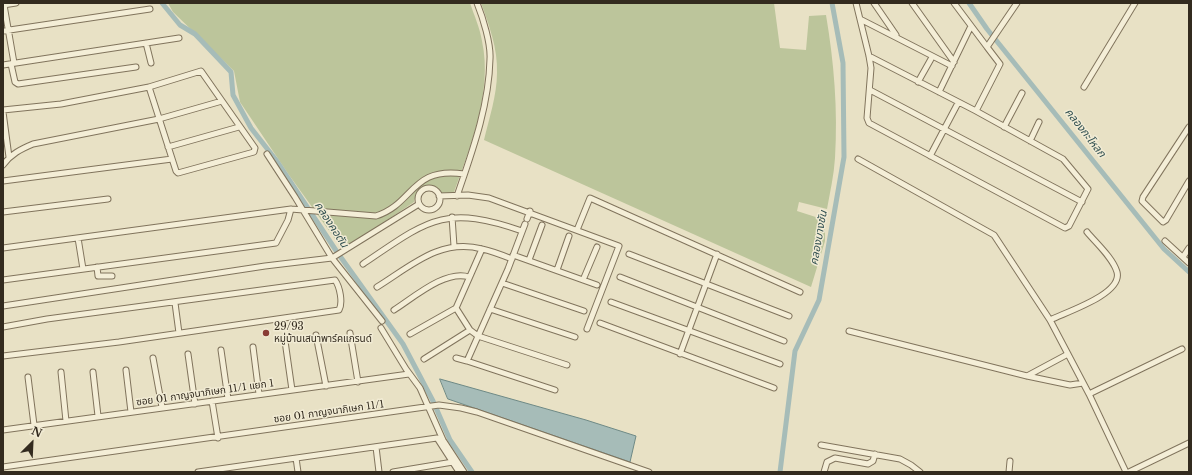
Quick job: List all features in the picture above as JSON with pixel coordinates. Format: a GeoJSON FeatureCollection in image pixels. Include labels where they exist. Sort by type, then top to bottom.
{"type":"FeatureCollection","features":[{"type":"Feature","properties":{"kind":"street"},"geometry":{"type":"LineString","coordinates":[[16,3],[4,5],[6,30],[15,82],[18,84],[136,67]]}},
{"type":"Feature","properties":{"kind":"street"},"geometry":{"type":"LineString","coordinates":[[457,196],[476,140],[486,95],[490,60],[477,3]]}},
{"type":"Feature","properties":{"kind":"street"},"geometry":{"type":"LineString","coordinates":[[856,3],[860,19],[869,56],[872,68],[868,118],[869,123],[1065,228],[1069,226],[1088,189],[1063,159],[976,111],[869,56]]}},
{"type":"Feature","properties":{"kind":"street"},"geometry":{"type":"LineString","coordinates":[[874,3],[897,36]]}},
{"type":"Feature","properties":{"kind":"street"},"geometry":{"type":"LineString","coordinates":[[912,3],[953,64]]}},
{"type":"Feature","properties":{"kind":"street"},"geometry":{"type":"LineString","coordinates":[[954,3],[971,26],[988,45],[1000,64],[976,111]]}},
{"type":"Feature","properties":{"kind":"street"},"geometry":{"type":"LineString","coordinates":[[988,45],[1017,3]]}},
{"type":"Feature","properties":{"kind":"street"},"geometry":{"type":"LineString","coordinates":[[1084,87],[1135,3]]}},
{"type":"Feature","properties":{"kind":"street"},"geometry":{"type":"LineString","coordinates":[[6,30],[150,9]]}},
{"type":"Feature","properties":{"kind":"street"},"geometry":{"type":"LineString","coordinates":[[860,19],[953,64]]}},
{"type":"Feature","properties":{"kind":"street"},"geometry":{"type":"LineString","coordinates":[[939,92],[971,26]]}},
{"type":"Feature","properties":{"kind":"street"},"geometry":{"type":"LineString","coordinates":[[3,65],[179,38]]}},
{"type":"Feature","properties":{"kind":"street"},"geometry":{"type":"LineString","coordinates":[[146,43],[151,63]]}},
{"type":"Feature","properties":{"kind":"street"},"geometry":{"type":"LineString","coordinates":[[918,82],[931,59]]}},
{"type":"Feature","properties":{"kind":"street"},"geometry":{"type":"LineString","coordinates":[[9,157],[5,145],[3,111],[61,104],[149,87],[201,71],[255,148],[254,152],[181,173],[176,171],[149,87]]}},
{"type":"Feature","properties":{"kind":"street"},"geometry":{"type":"LineString","coordinates":[[870,90],[1082,202]]}},
{"type":"Feature","properties":{"kind":"street"},"geometry":{"type":"LineString","coordinates":[[1004,127],[1022,93]]}},
{"type":"Feature","properties":{"kind":"street"},"geometry":{"type":"LineString","coordinates":[[3,165],[9,157],[20,149],[33,144],[159,119],[222,101]]}},
{"type":"Feature","properties":{"kind":"street"},"geometry":{"type":"LineString","coordinates":[[930,156],[958,103]]}},
{"type":"Feature","properties":{"kind":"street"},"geometry":{"type":"LineString","coordinates":[[1030,140],[1039,122]]}},
{"type":"Feature","properties":{"kind":"street"},"geometry":{"type":"LineString","coordinates":[[168,147],[239,127]]}},
{"type":"Feature","properties":{"kind":"street"},"geometry":{"type":"LineString","coordinates":[[1189,127],[1143,197],[1142,202],[1163,222],[1166,220],[1189,181]]}},
{"type":"Feature","properties":{"kind":"street"},"geometry":{"type":"LineString","coordinates":[[267,154],[305,210],[333,257],[382,320]]}},
{"type":"Feature","properties":{"kind":"street"},"geometry":{"type":"LineString","coordinates":[[3,181],[172,159]]}},
{"type":"Feature","properties":{"kind":"street"},"geometry":{"type":"LineString","coordinates":[[858,160],[994,235],[1050,320],[1089,394],[1126,472]]}},
{"type":"Feature","properties":{"kind":"street"},"geometry":{"type":"LineString","coordinates":[[3,248],[291,209],[376,216],[387,212],[413,186],[426,178],[437,174],[452,172],[464,174]]}},
{"type":"Feature","properties":{"kind":"street"},"geometry":{"type":"LineString","coordinates":[[425,189],[436,191],[439,196],[439,201],[435,208],[426,210],[419,204],[418,198],[420,193],[425,189]]}},
{"type":"Feature","properties":{"kind":"street"},"geometry":{"type":"LineString","coordinates":[[439,196],[489,198],[530,211],[619,246],[587,329]]}},
{"type":"Feature","properties":{"kind":"street"},"geometry":{"type":"LineString","coordinates":[[577,230],[590,198],[800,292]]}},
{"type":"Feature","properties":{"kind":"street"},"geometry":{"type":"LineString","coordinates":[[3,212],[108,199]]}},
{"type":"Feature","properties":{"kind":"street"},"geometry":{"type":"LineString","coordinates":[[3,306],[333,257],[419,204]]}},
{"type":"Feature","properties":{"kind":"street"},"geometry":{"type":"LineString","coordinates":[[3,280],[276,243],[288,220],[291,209]]}},
{"type":"Feature","properties":{"kind":"street"},"geometry":{"type":"LineString","coordinates":[[466,361],[502,283],[530,211]]}},
{"type":"Feature","properties":{"kind":"street"},"geometry":{"type":"LineString","coordinates":[[363,264],[415,229],[437,220],[452,217],[493,221],[522,231]]}},
{"type":"Feature","properties":{"kind":"street"},"geometry":{"type":"LineString","coordinates":[[452,217],[454,246]]}},
{"type":"Feature","properties":{"kind":"street"},"geometry":{"type":"LineString","coordinates":[[529,260],[542,224]]}},
{"type":"Feature","properties":{"kind":"street"},"geometry":{"type":"LineString","coordinates":[[1050,320],[1109,292],[1116,280],[1117,272],[1087,232]]}},
{"type":"Feature","properties":{"kind":"street"},"geometry":{"type":"LineString","coordinates":[[557,270],[569,236]]}},
{"type":"Feature","properties":{"kind":"street"},"geometry":{"type":"LineString","coordinates":[[78,238],[83,269]]}},
{"type":"Feature","properties":{"kind":"street"},"geometry":{"type":"LineString","coordinates":[[1165,241],[1189,263]]}},
{"type":"Feature","properties":{"kind":"street"},"geometry":{"type":"LineString","coordinates":[[378,286],[435,251],[454,246],[482,249],[529,260],[597,285]]}},
{"type":"Feature","properties":{"kind":"street"},"geometry":{"type":"LineString","coordinates":[[584,280],[597,246]]}},
{"type":"Feature","properties":{"kind":"street"},"geometry":{"type":"LineString","coordinates":[[1184,257],[1189,248]]}},
{"type":"Feature","properties":{"kind":"street"},"geometry":{"type":"LineString","coordinates":[[410,334],[456,308],[482,249]]}},
{"type":"Feature","properties":{"kind":"street"},"geometry":{"type":"LineString","coordinates":[[628,254],[789,316]]}},
{"type":"Feature","properties":{"kind":"street"},"geometry":{"type":"LineString","coordinates":[[680,354],[717,254]]}},
{"type":"Feature","properties":{"kind":"street"},"geometry":{"type":"LineString","coordinates":[[96,267],[98,276],[112,276]]}},
{"type":"Feature","properties":{"kind":"street"},"geometry":{"type":"LineString","coordinates":[[394,310],[445,277],[456,274],[469,277]]}},
{"type":"Feature","properties":{"kind":"street"},"geometry":{"type":"LineString","coordinates":[[620,277],[784,341]]}},
{"type":"Feature","properties":{"kind":"street"},"geometry":{"type":"LineString","coordinates":[[3,327],[48,319],[332,281],[336,281],[340,293],[341,306],[339,310],[179,332],[120,342],[3,356]]}},
{"type":"Feature","properties":{"kind":"street"},"geometry":{"type":"LineString","coordinates":[[502,283],[584,310]]}},
{"type":"Feature","properties":{"kind":"street"},"geometry":{"type":"LineString","coordinates":[[611,302],[780,364]]}},
{"type":"Feature","properties":{"kind":"street"},"geometry":{"type":"LineString","coordinates":[[176,303],[179,332]]}},
{"type":"Feature","properties":{"kind":"street"},"geometry":{"type":"LineString","coordinates":[[456,308],[470,330],[478,336],[567,365]]}},
{"type":"Feature","properties":{"kind":"street"},"geometry":{"type":"LineString","coordinates":[[490,309],[575,337]]}},
{"type":"Feature","properties":{"kind":"street"},"geometry":{"type":"LineString","coordinates":[[600,323],[774,388]]}},
{"type":"Feature","properties":{"kind":"street"},"geometry":{"type":"LineString","coordinates":[[381,328],[409,374],[420,388],[430,406],[442,440],[464,472]]}},
{"type":"Feature","properties":{"kind":"street"},"geometry":{"type":"LineString","coordinates":[[424,358],[470,330]]}},
{"type":"Feature","properties":{"kind":"street"},"geometry":{"type":"LineString","coordinates":[[849,331],[1027,376],[1070,385],[1083,383]]}},
{"type":"Feature","properties":{"kind":"street"},"geometry":{"type":"LineString","coordinates":[[350,333],[358,382]]}},
{"type":"Feature","properties":{"kind":"street"},"geometry":{"type":"LineString","coordinates":[[316,335],[326,386]]}},
{"type":"Feature","properties":{"kind":"street"},"geometry":{"type":"LineString","coordinates":[[285,341],[292,390]]}},
{"type":"Feature","properties":{"kind":"street"},"geometry":{"type":"LineString","coordinates":[[253,347],[258,394]]}},
{"type":"Feature","properties":{"kind":"street"},"geometry":{"type":"LineString","coordinates":[[1089,394],[1182,349]]}},
{"type":"Feature","properties":{"kind":"street"},"geometry":{"type":"LineString","coordinates":[[221,350],[228,399]]}},
{"type":"Feature","properties":{"kind":"street"},"geometry":{"type":"LineString","coordinates":[[188,354],[195,404]]}},
{"type":"Feature","properties":{"kind":"street"},"geometry":{"type":"LineString","coordinates":[[1027,376],[1068,354]]}},
{"type":"Feature","properties":{"kind":"street"},"geometry":{"type":"LineString","coordinates":[[153,358],[162,407]]}},
{"type":"Feature","properties":{"kind":"street"},"geometry":{"type":"LineString","coordinates":[[456,358],[554,390]]}},
{"type":"Feature","properties":{"kind":"street"},"geometry":{"type":"LineString","coordinates":[[126,370],[131,412]]}},
{"type":"Feature","properties":{"kind":"street"},"geometry":{"type":"LineString","coordinates":[[61,372],[66,421]]}},
{"type":"Feature","properties":{"kind":"street"},"geometry":{"type":"LineString","coordinates":[[93,372],[98,416]]}},
{"type":"Feature","properties":{"kind":"street","name":"ซอย 01 กาญจนาภิเษก 11/1 แยก 1"},"geometry":{"type":"LineString","coordinates":[[3,430],[409,374]]}},
{"type":"Feature","properties":{"kind":"street"},"geometry":{"type":"LineString","coordinates":[[28,377],[34,426]]}},
{"type":"Feature","properties":{"kind":"street"},"geometry":{"type":"LineString","coordinates":[[212,401],[218,438]]}},
{"type":"Feature","properties":{"kind":"street","name":"ซอย 01 กาญจนาภิเษก 11/1"},"geometry":{"type":"LineString","coordinates":[[3,467],[218,438],[439,405],[466,409],[649,472]]}},
{"type":"Feature","properties":{"kind":"street"},"geometry":{"type":"LineString","coordinates":[[198,472],[217,471],[436,438],[459,472]]}},
{"type":"Feature","properties":{"kind":"street"},"geometry":{"type":"LineString","coordinates":[[1129,472],[1189,443]]}},
{"type":"Feature","properties":{"kind":"street"},"geometry":{"type":"LineString","coordinates":[[821,444],[900,459],[912,465],[920,472]]}},
{"type":"Feature","properties":{"kind":"street"},"geometry":{"type":"LineString","coordinates":[[376,447],[379,472]]}},
{"type":"Feature","properties":{"kind":"street"},"geometry":{"type":"LineString","coordinates":[[824,472],[827,462],[831,459],[835,458],[868,464],[873,461],[876,454]]}},
{"type":"Feature","properties":{"kind":"street"},"geometry":{"type":"LineString","coordinates":[[296,458],[298,472]]}},
{"type":"Feature","properties":{"kind":"street"},"geometry":{"type":"LineString","coordinates":[[1009,472],[1010,461]]}},
{"type":"Feature","properties":{"kind":"street"},"geometry":{"type":"LineString","coordinates":[[393,472],[453,462]]}},
{"type":"Feature","properties":{"kind":"green space"},"geometry":{"type":"Polygon","coordinates":[[[168,3],[470,3],[482,41],[485,61],[484,80],[482,100],[473,139],[453,195],[443,194],[435,187],[424,187],[416,195],[414,202],[343,250],[289,175],[240,102],[234,71],[173,12],[168,3]]]}},
{"type":"Feature","properties":{"kind":"green space"},"geometry":{"type":"Polygon","coordinates":[[[481,3],[774,3],[780,48],[806,50],[809,16],[826,15],[836,104],[836,140],[833,177],[827,209],[799,202],[797,211],[825,220],[825,241],[811,287],[484,140],[496,90],[497,64],[492,37],[481,3]]]}},
{"type":"Feature","properties":{"kind":"water"},"geometry":{"type":"Polygon","coordinates":[[[440,379],[586,420],[636,436],[630,462],[448,399],[440,379]]]}},
{"type":"Feature","properties":{"kind":"waterway","name":"คลองคอตัน"},"geometry":{"type":"LineString","coordinates":[[162,3],[180,25],[195,34],[231,72],[233,95],[251,128],[276,160],[337,252],[403,344],[433,401],[450,440],[472,472]]}},
{"type":"Feature","properties":{"kind":"waterway","name":"คลองบางชัน"},"geometry":{"type":"LineString","coordinates":[[780,472],[795,351],[819,300],[844,157],[843,63],[832,3]]}},
{"type":"Feature","properties":{"kind":"waterway","name":"คลองกะโหลก"},"geometry":{"type":"LineString","coordinates":[[969,3],[987,29],[1164,249],[1189,272]]}},
{"type":"Feature","properties":{"kind":"place","name":"29/93 หมู่บ้านเสนาพาร์คแกรนด์"},"geometry":{"type":"Point","coordinates":[266,333]}}]}
